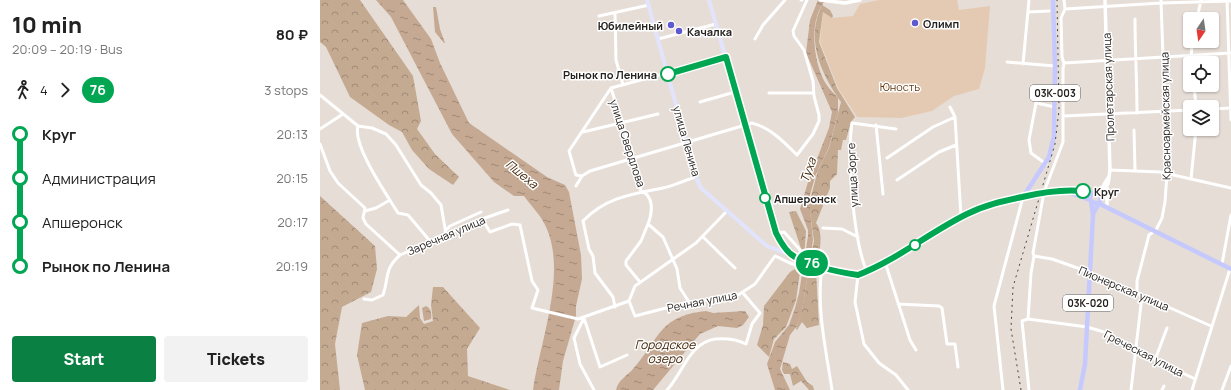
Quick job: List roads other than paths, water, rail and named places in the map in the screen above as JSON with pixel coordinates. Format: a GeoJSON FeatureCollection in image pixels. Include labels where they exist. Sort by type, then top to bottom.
{"type":"FeatureCollection","features":[{"type":"Feature","properties":{"kind":"main road","name":"улица Ленина"},"geometry":{"type":"LineString","coordinates":[[647,0],[696,177],[701,188],[759,241],[775,250],[815,264],[858,275]]}},
{"type":"Feature","properties":{"kind":"main road"},"geometry":{"type":"LineString","coordinates":[[709,0],[776,233],[794,257]]}},
{"type":"Feature","properties":{"kind":"main road","name":"03К-003"},"geometry":{"type":"LineString","coordinates":[[1034,181],[1046,164],[1054,136],[1055,66],[1053,0]]}},
{"type":"Feature","properties":{"kind":"main road"},"geometry":{"type":"LineString","coordinates":[[1034,181],[1034,190],[1038,193]]}},
{"type":"Feature","properties":{"kind":"main road"},"geometry":{"type":"LineString","coordinates":[[1023,197],[1034,181]]}},
{"type":"Feature","properties":{"kind":"main road"},"geometry":{"type":"LineString","coordinates":[[858,275],[867,272],[885,262],[961,217],[992,204],[1044,192],[1054,191],[1083,194],[1094,193]]}},
{"type":"Feature","properties":{"kind":"main road"},"geometry":{"type":"LineString","coordinates":[[1094,193],[1099,200],[1107,206],[1231,269]]}},
{"type":"Feature","properties":{"kind":"main road"},"geometry":{"type":"LineString","coordinates":[[1093,215],[1090,196],[1094,193]]}},
{"type":"Feature","properties":{"kind":"main road"},"geometry":{"type":"LineString","coordinates":[[1083,194],[1090,200],[1099,200]]}},
{"type":"Feature","properties":{"kind":"main road"},"geometry":{"type":"LineString","coordinates":[[1083,194],[1093,215]]}},
{"type":"Feature","properties":{"kind":"main road"},"geometry":{"type":"LineString","coordinates":[[1093,215],[1099,200]]}},
{"type":"Feature","properties":{"kind":"main road"},"geometry":{"type":"LineString","coordinates":[[1093,215],[1099,208],[1107,206]]}},
{"type":"Feature","properties":{"kind":"main road","name":"03К-020"},"geometry":{"type":"LineString","coordinates":[[1080,390],[1085,364],[1093,215]]}},
{"type":"Feature","properties":{"kind":"main road"},"geometry":{"type":"LineString","coordinates":[[775,250],[781,248],[782,243]]}},
{"type":"Feature","properties":{"kind":"street"},"geometry":{"type":"LineString","coordinates":[[755,39],[763,25],[785,0]]}},
{"type":"Feature","properties":{"kind":"street"},"geometry":{"type":"LineString","coordinates":[[576,186],[582,176],[590,171],[633,157],[752,123],[764,127],[787,144],[797,155],[810,138],[819,121],[813,81],[804,50],[794,36],[793,32],[807,0]]}},
{"type":"Feature","properties":{"kind":"street"},"geometry":{"type":"LineString","coordinates":[[820,0],[845,3],[860,0]]}},
{"type":"Feature","properties":{"kind":"street"},"geometry":{"type":"LineString","coordinates":[[1023,64],[1029,0]]}},
{"type":"Feature","properties":{"kind":"street"},"geometry":{"type":"LineString","coordinates":[[1028,319],[1031,273],[1037,225],[1044,192],[1063,142],[1064,63],[1062,57],[1062,18],[1065,9],[1064,0]]}},
{"type":"Feature","properties":{"kind":"street","name":"Пролетарская улица"},"geometry":{"type":"LineString","coordinates":[[1099,200],[1108,184],[1110,172],[1105,0]]}},
{"type":"Feature","properties":{"kind":"street"},"geometry":{"type":"LineString","coordinates":[[1227,0],[1230,53],[1231,120]]}},
{"type":"Feature","properties":{"kind":"street"},"geometry":{"type":"LineString","coordinates":[[1065,9],[1161,1],[1231,1]]}},
{"type":"Feature","properties":{"kind":"street","name":"Красноармейская улица"},"geometry":{"type":"LineString","coordinates":[[1137,294],[1137,281],[1150,235],[1156,230],[1162,218],[1165,202],[1167,173],[1161,1]]}},
{"type":"Feature","properties":{"kind":"street"},"geometry":{"type":"LineString","coordinates":[[1199,12],[1201,1]]}},
{"type":"Feature","properties":{"kind":"street"},"geometry":{"type":"LineString","coordinates":[[599,16],[615,14],[649,5]]}},
{"type":"Feature","properties":{"kind":"street"},"geometry":{"type":"LineString","coordinates":[[1028,12],[1049,11]]}},
{"type":"Feature","properties":{"kind":"street","name":"улица Свердлова"},"geometry":{"type":"LineString","coordinates":[[615,14],[615,53],[623,85]]}},
{"type":"Feature","properties":{"kind":"street"},"geometry":{"type":"LineString","coordinates":[[1135,19],[1137,113]]}},
{"type":"Feature","properties":{"kind":"street"},"geometry":{"type":"LineString","coordinates":[[658,39],[716,24]]}},
{"type":"Feature","properties":{"kind":"street"},"geometry":{"type":"LineString","coordinates":[[1190,55],[1191,48]]}},
{"type":"Feature","properties":{"kind":"street"},"geometry":{"type":"LineString","coordinates":[[1064,63],[1230,53]]}},
{"type":"Feature","properties":{"kind":"street"},"geometry":{"type":"LineString","coordinates":[[582,176],[576,175],[568,153],[611,88],[616,85],[623,85],[668,74],[726,57]]}},
{"type":"Feature","properties":{"kind":"street"},"geometry":{"type":"LineString","coordinates":[[1007,62],[1055,66]]}},
{"type":"Feature","properties":{"kind":"street"},"geometry":{"type":"LineString","coordinates":[[616,85],[620,77]]}},
{"type":"Feature","properties":{"kind":"street"},"geometry":{"type":"LineString","coordinates":[[1037,87],[1036,103],[1029,140],[1031,153],[1046,164]]}},
{"type":"Feature","properties":{"kind":"street","name":"улица Свердлова"},"geometry":{"type":"LineString","coordinates":[[611,88],[633,157],[641,191],[646,194],[652,208],[648,224],[641,241],[626,261],[626,265],[640,282]]}},
{"type":"Feature","properties":{"kind":"street"},"geometry":{"type":"LineString","coordinates":[[700,102],[735,92]]}},
{"type":"Feature","properties":{"kind":"street"},"geometry":{"type":"LineString","coordinates":[[769,93],[814,94]]}},
{"type":"Feature","properties":{"kind":"street"},"geometry":{"type":"LineString","coordinates":[[320,95],[358,126],[372,128],[386,134],[396,145],[421,185],[431,193],[441,205],[446,233]]}},
{"type":"Feature","properties":{"kind":"street"},"geometry":{"type":"LineString","coordinates":[[1036,103],[1055,107]]}},
{"type":"Feature","properties":{"kind":"street"},"geometry":{"type":"LineString","coordinates":[[950,107],[954,116],[961,217]]}},
{"type":"Feature","properties":{"kind":"street"},"geometry":{"type":"LineString","coordinates":[[1219,109],[1231,108]]}},
{"type":"Feature","properties":{"kind":"street"},"geometry":{"type":"LineString","coordinates":[[1064,116],[1183,110]]}},
{"type":"Feature","properties":{"kind":"street"},"geometry":{"type":"LineString","coordinates":[[320,129],[343,114]]}},
{"type":"Feature","properties":{"kind":"street"},"geometry":{"type":"LineString","coordinates":[[583,132],[658,114]]}},
{"type":"Feature","properties":{"kind":"street"},"geometry":{"type":"LineString","coordinates":[[887,158],[934,127],[954,116]]}},
{"type":"Feature","properties":{"kind":"street","name":"улица Зорге"},"geometry":{"type":"LineString","coordinates":[[867,272],[858,236],[853,201],[850,137],[852,123],[876,125],[896,129]]}},
{"type":"Feature","properties":{"kind":"street"},"geometry":{"type":"LineString","coordinates":[[876,125],[883,194]]}},
{"type":"Feature","properties":{"kind":"street"},"geometry":{"type":"LineString","coordinates":[[358,126],[356,130],[364,157],[398,213],[408,215],[430,241]]}},
{"type":"Feature","properties":{"kind":"street"},"geometry":{"type":"LineString","coordinates":[[1134,130],[1135,170]]}},
{"type":"Feature","properties":{"kind":"street"},"geometry":{"type":"LineString","coordinates":[[1191,179],[1195,136]]}},
{"type":"Feature","properties":{"kind":"street"},"geometry":{"type":"LineString","coordinates":[[320,144],[330,172],[338,183],[365,208],[363,218],[366,224],[375,233],[392,245],[400,255]]}},
{"type":"Feature","properties":{"kind":"street"},"geometry":{"type":"LineString","coordinates":[[897,180],[939,152],[956,145]]}},
{"type":"Feature","properties":{"kind":"street"},"geometry":{"type":"LineString","coordinates":[[1094,193],[1102,188],[1110,172],[1135,170],[1167,173],[1231,188]]}},
{"type":"Feature","properties":{"kind":"street"},"geometry":{"type":"LineString","coordinates":[[615,307],[613,297],[595,273],[593,256],[589,249],[583,221],[607,202],[641,191],[664,188],[696,177]]}},
{"type":"Feature","properties":{"kind":"street"},"geometry":{"type":"LineString","coordinates":[[1107,206],[1106,196],[1108,184]]}},
{"type":"Feature","properties":{"kind":"street"},"geometry":{"type":"LineString","coordinates":[[1083,194],[1102,188]]}},
{"type":"Feature","properties":{"kind":"street"},"geometry":{"type":"LineString","coordinates":[[1003,390],[994,306],[1023,197]]}},
{"type":"Feature","properties":{"kind":"street"},"geometry":{"type":"LineString","coordinates":[[365,211],[376,208],[390,200]]}},
{"type":"Feature","properties":{"kind":"street","name":"Заречная улица"},"geometry":{"type":"LineString","coordinates":[[364,299],[372,300],[382,296],[388,271],[392,262],[400,255],[446,233],[508,210]]}},
{"type":"Feature","properties":{"kind":"street"},"geometry":{"type":"LineString","coordinates":[[482,219],[490,232],[512,224],[520,225],[532,281],[538,290],[532,308],[584,318],[629,301],[635,286],[703,237],[727,211]]}},
{"type":"Feature","properties":{"kind":"street"},"geometry":{"type":"LineString","coordinates":[[446,233],[450,226],[481,212]]}},
{"type":"Feature","properties":{"kind":"street"},"geometry":{"type":"LineString","coordinates":[[1222,264],[1231,215]]}},
{"type":"Feature","properties":{"kind":"street"},"geometry":{"type":"LineString","coordinates":[[648,224],[663,237],[673,258],[680,288],[689,302]]}},
{"type":"Feature","properties":{"kind":"street"},"geometry":{"type":"LineString","coordinates":[[823,228],[846,230],[858,236]]}},
{"type":"Feature","properties":{"kind":"street","name":"Речная улица"},"geometry":{"type":"LineString","coordinates":[[629,301],[635,316],[689,302],[735,297],[755,284],[775,256],[788,263],[796,265],[800,262],[802,253],[798,247],[784,232],[776,233]]}},
{"type":"Feature","properties":{"kind":"street"},"geometry":{"type":"LineString","coordinates":[[703,237],[735,268]]}},
{"type":"Feature","properties":{"kind":"street","name":"Пионерская улица"},"geometry":{"type":"LineString","coordinates":[[1034,256],[1090,272],[1211,326]]}},
{"type":"Feature","properties":{"kind":"street"},"geometry":{"type":"LineString","coordinates":[[885,262],[910,340],[916,350]]}},
{"type":"Feature","properties":{"kind":"street"},"geometry":{"type":"LineString","coordinates":[[822,266],[820,299],[823,334],[832,390]]}},
{"type":"Feature","properties":{"kind":"street"},"geometry":{"type":"LineString","coordinates":[[1192,390],[1211,326],[1231,269]]}},
{"type":"Feature","properties":{"kind":"street"},"geometry":{"type":"LineString","coordinates":[[858,275],[854,294],[864,344],[879,363],[896,375],[908,390]]}},
{"type":"Feature","properties":{"kind":"street"},"geometry":{"type":"LineString","coordinates":[[667,390],[698,345],[707,341],[722,338],[735,339],[746,344],[752,324],[760,313],[743,293]]}},
{"type":"Feature","properties":{"kind":"street"},"geometry":{"type":"LineString","coordinates":[[1131,390],[1137,351],[1142,296]]}},
{"type":"Feature","properties":{"kind":"street"},"geometry":{"type":"LineString","coordinates":[[898,304],[939,306],[942,308],[946,344],[955,344],[958,367]]}},
{"type":"Feature","properties":{"kind":"street"},"geometry":{"type":"LineString","coordinates":[[584,318],[600,367],[627,355]]}},
{"type":"Feature","properties":{"kind":"street"},"geometry":{"type":"LineString","coordinates":[[584,318],[574,338],[580,364],[594,390]]}},
{"type":"Feature","properties":{"kind":"street","name":"Греческая улица"},"geometry":{"type":"LineString","coordinates":[[1029,390],[1022,321],[1028,319],[1087,327],[1104,332],[1137,351],[1195,379]]}},
{"type":"Feature","properties":{"kind":"street"},"geometry":{"type":"LineString","coordinates":[[1155,360],[1167,328]]}},
{"type":"Feature","properties":{"kind":"street"},"geometry":{"type":"LineString","coordinates":[[1222,390],[1231,366]]}},
{"type":"Feature","properties":{"kind":"street"},"geometry":{"type":"LineString","coordinates":[[1162,390],[1164,386]]}},
{"type":"Feature","properties":{"kind":"water","name":"Пшеха"},"geometry":{"type":"Polygon","coordinates":[[[376,0],[403,0],[431,39],[440,63],[469,123],[547,177],[565,185],[569,192],[581,255],[582,279],[576,306],[576,316],[563,361],[559,390],[533,390],[546,328],[553,283],[554,262],[551,241],[544,223],[524,196],[514,196],[494,182],[452,134],[391,17],[376,0]]]}},
{"type":"Feature","properties":{"kind":"water"},"geometry":{"type":"Polygon","coordinates":[[[818,0],[826,0],[820,8],[815,29],[814,41],[818,65],[827,86],[838,98],[838,113],[829,147],[816,174],[809,198],[813,240],[802,312],[797,326],[790,335],[780,369],[790,390],[775,390],[767,364],[775,342],[789,325],[799,293],[808,236],[808,230],[800,209],[808,182],[829,128],[832,112],[806,53],[810,20],[818,0]]]}},
{"type":"Feature","properties":{"kind":"water"},"geometry":{"type":"Polygon","coordinates":[[[433,7],[436,7],[440,29],[445,43],[435,32],[433,7]]]}},
{"type":"Feature","properties":{"kind":"water"},"geometry":{"type":"Polygon","coordinates":[[[426,306],[430,310],[431,319],[424,321],[422,308],[426,306]]]}},
{"type":"Feature","properties":{"kind":"water","name":"Городское озеро"},"geometry":{"type":"Polygon","coordinates":[[[706,311],[713,313],[745,311],[749,317],[743,325],[737,328],[718,326],[700,334],[653,390],[616,390],[621,381],[633,369],[655,339],[669,324],[678,318],[706,311]]]}},
{"type":"Feature","properties":{"kind":"railway"},"geometry":{"type":"LineString","coordinates":[[1021,390],[1011,329],[1013,287],[1055,144],[1059,110],[1057,0]]}},
{"type":"Feature","properties":{"kind":"place","name":"Олимп"},"geometry":{"type":"Point","coordinates":[915,23]}},
{"type":"Feature","properties":{"kind":"place","name":"Юбилейный"},"geometry":{"type":"Point","coordinates":[671,25]}},
{"type":"Feature","properties":{"kind":"place","name":"Качалка"},"geometry":{"type":"Point","coordinates":[679,31]}},
{"type":"Feature","properties":{"kind":"place","name":"Рынок по Ленина"},"geometry":{"type":"Point","coordinates":[668,74]}},
{"type":"Feature","properties":{"kind":"place","name":"Круг"},"geometry":{"type":"Point","coordinates":[1083,191]}},
{"type":"Feature","properties":{"kind":"place","name":"Апшеронск"},"geometry":{"type":"Point","coordinates":[765,198]}},
{"type":"Feature","properties":{"kind":"park label","name":"Юность"},"geometry":{"type":"Point","coordinates":[900,86]}},
{"type":"Feature","properties":{"kind":"water label","name":"Туха"},"geometry":{"type":"Point","coordinates":[808,170]}}]}
